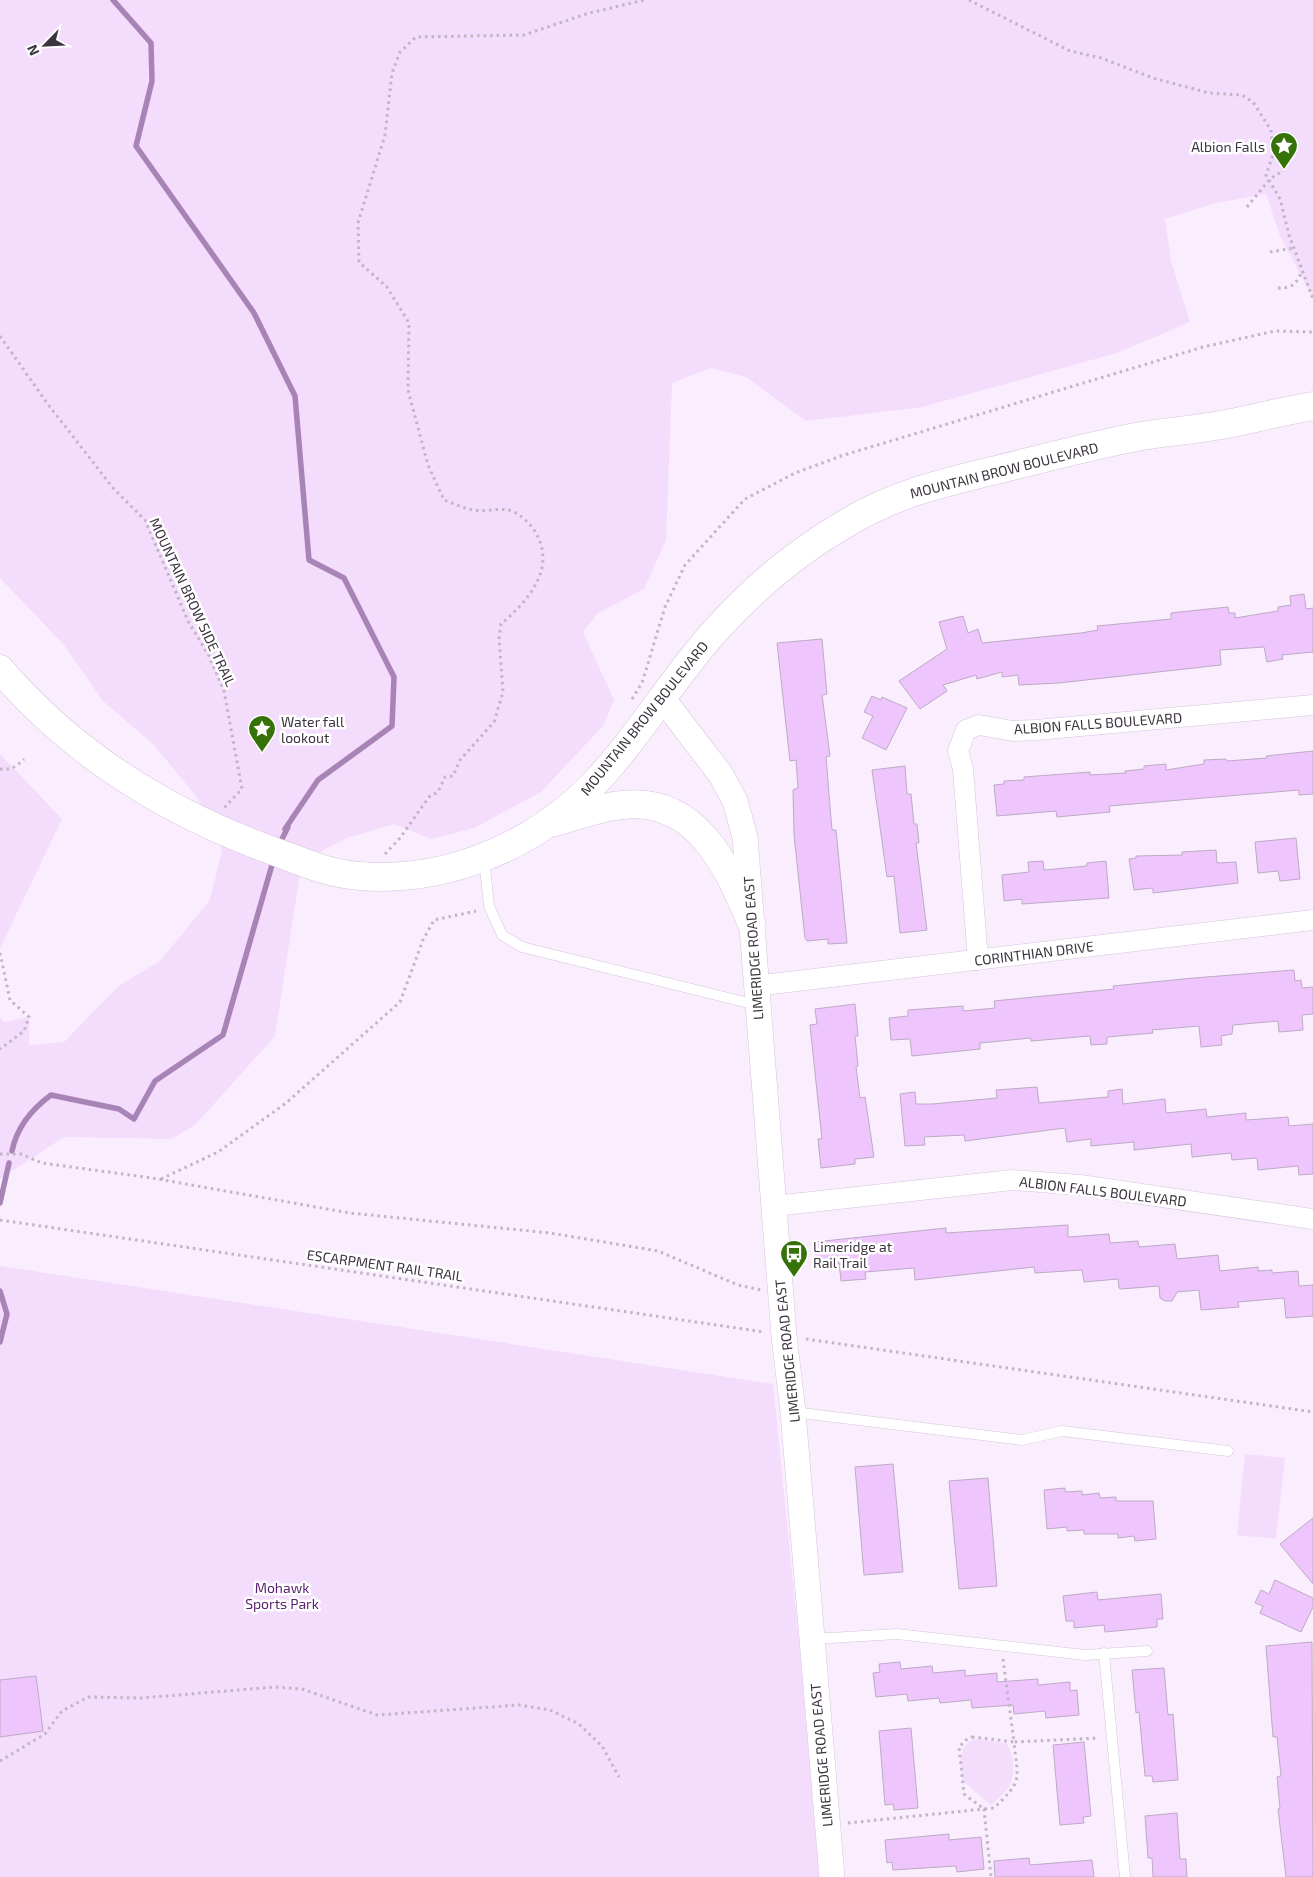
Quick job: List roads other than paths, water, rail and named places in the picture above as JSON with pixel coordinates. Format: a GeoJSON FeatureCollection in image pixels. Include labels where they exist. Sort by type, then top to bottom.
{"type":"FeatureCollection","features":[{"type":"Feature","properties":{"kind":"main road","name":"MOUNTAIN BROW BOULEVARD"},"geometry":{"type":"LineString","coordinates":[[0,669],[64,732],[106,767],[166,805],[216,821],[320,868],[359,876],[420,874],[484,858],[518,843],[546,824],[592,786],[713,634],[785,562],[848,522],[912,491],[1134,437],[1219,426],[1313,406]]}},
{"type":"Feature","properties":{"kind":"main road"},"geometry":{"type":"LineString","coordinates":[[546,824],[624,804],[644,804],[672,812],[690,822],[718,856],[733,881],[751,922]]}},
{"type":"Feature","properties":{"kind":"street","name":"LIMERIDGE ROAD EAST"},"geometry":{"type":"LineString","coordinates":[[663,699],[721,775],[735,801],[745,837],[784,1336],[794,1412],[832,1877]]}},
{"type":"Feature","properties":{"kind":"street","name":"ALBION FALLS BOULEVARD"},"geometry":{"type":"LineString","coordinates":[[978,960],[963,770],[958,751],[966,730],[979,725],[1013,731],[1036,730],[1313,705]]}},
{"type":"Feature","properties":{"kind":"street","name":"CORINTHIAN DRIVE"},"geometry":{"type":"LineString","coordinates":[[756,996],[978,960],[1313,920]]}},
{"type":"Feature","properties":{"kind":"street","name":"ALBION FALLS BOULEVARD"},"geometry":{"type":"LineString","coordinates":[[774,1206],[1012,1180],[1080,1185],[1313,1218]]}},
{"type":"Feature","properties":{"kind":"lane"},"geometry":{"type":"LineString","coordinates":[[484,858],[489,906],[502,935],[522,947],[756,996]]}},
{"type":"Feature","properties":{"kind":"lane"},"geometry":{"type":"LineString","coordinates":[[794,1412],[1022,1440],[1062,1431],[1228,1451]]}},
{"type":"Feature","properties":{"kind":"lane"},"geometry":{"type":"LineString","coordinates":[[812,1639],[897,1634],[1085,1655],[1104,1652],[1147,1651]]}},
{"type":"Feature","properties":{"kind":"lane"},"geometry":{"type":"LineString","coordinates":[[1104,1652],[1125,1877]]}},
{"type":"Feature","properties":{"kind":"waterway"},"geometry":{"type":"LineString","coordinates":[[113,0],[151,43],[152,81],[136,146],[254,313],[295,396],[309,560],[344,578],[394,677],[392,726],[318,780],[285,829],[288,827],[279,845]]}},
{"type":"Feature","properties":{"kind":"waterway"},"geometry":{"type":"LineString","coordinates":[[12,1151],[14,1142],[26,1119],[51,1095],[119,1109],[134,1119],[155,1081],[223,1035],[274,858]]}},
{"type":"Feature","properties":{"kind":"waterway"},"geometry":{"type":"LineString","coordinates":[[0,1203],[9,1163]]}},
{"type":"Feature","properties":{"kind":"waterway"},"geometry":{"type":"LineString","coordinates":[[0,1291],[7,1314],[0,1342]]}},
{"type":"Feature","properties":{"kind":"place","name":"Albion Falls"},"geometry":{"type":"Point","coordinates":[1284,170]}},
{"type":"Feature","properties":{"kind":"place","name":"Water fall lookout"},"geometry":{"type":"Point","coordinates":[262,753]}},
{"type":"Feature","properties":{"kind":"place","name":"Limeridge at Rail Trail"},"geometry":{"type":"Point","coordinates":[794,1278]}},
{"type":"Feature","properties":{"kind":"park label","name":"Mohawk Sports Park"},"geometry":{"type":"Point","coordinates":[282,1595]}}]}
